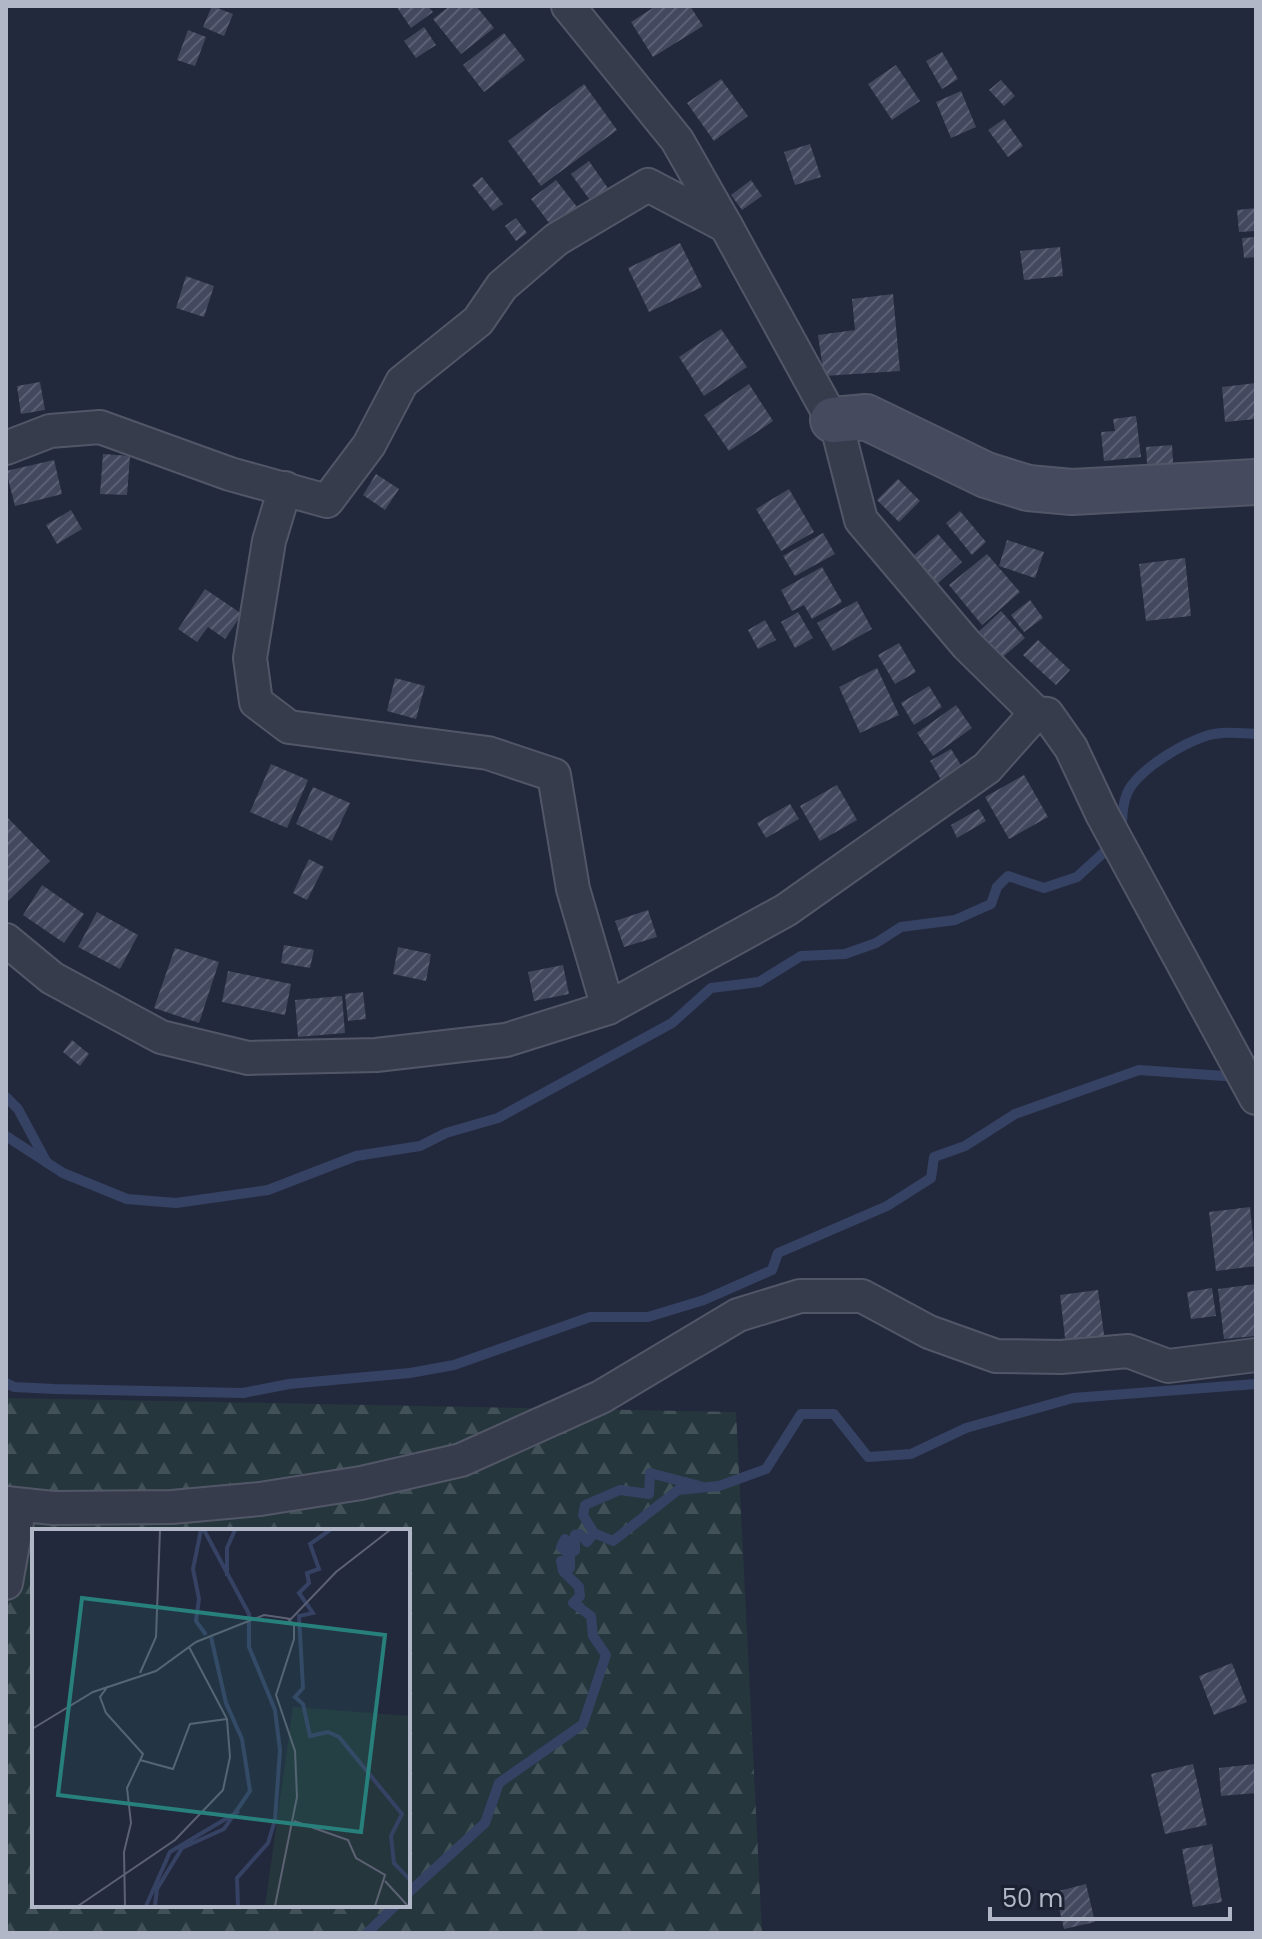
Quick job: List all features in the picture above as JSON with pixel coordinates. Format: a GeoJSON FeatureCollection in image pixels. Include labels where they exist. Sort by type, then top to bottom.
{"type":"FeatureCollection","features":[{"type":"Feature","properties":{"kind":"street"},"geometry":{"type":"LineString","coordinates":[[568,6],[677,140],[833,420],[861,520],[967,645],[1036,713],[1047,714],[1071,748],[1102,814],[1256,1098]]}},
{"type":"Feature","properties":{"kind":"street"},"geometry":{"type":"LineString","coordinates":[[6,448],[50,431],[100,427],[230,474],[327,501],[369,445],[402,382],[478,321],[502,286],[557,239],[648,185],[726,226]]}},
{"type":"Feature","properties":{"kind":"street"},"geometry":{"type":"LineString","coordinates":[[833,420],[866,417],[986,475],[1028,488],[1072,492],[1256,482]]}},
{"type":"Feature","properties":{"kind":"street"},"geometry":{"type":"LineString","coordinates":[[285,488],[269,541],[250,658],[256,702],[289,727],[488,753],[554,775],[573,889],[608,1008]]}},
{"type":"Feature","properties":{"kind":"street"},"geometry":{"type":"LineString","coordinates":[[6,940],[52,978],[161,1037],[248,1058],[376,1055],[506,1040],[608,1008],[786,910],[987,768],[1036,713]]}},
{"type":"Feature","properties":{"kind":"street"},"geometry":{"type":"LineString","coordinates":[[6,1583],[13,1504],[172,1507],[260,1499],[361,1483],[461,1460],[601,1397],[738,1315],[800,1296],[862,1296],[929,1332],[996,1356],[1061,1357],[1128,1351],[1168,1366],[1256,1355]]}},
{"type":"Feature","properties":{"kind":"green space"},"geometry":{"type":"Polygon","coordinates":[[[6,1398],[736,1412],[762,1933],[6,1933],[6,1398]]]}},
{"type":"Feature","properties":{"kind":"building"},"geometry":{"type":"Polygon","coordinates":[[[212,6],[233,14],[224,36],[203,27],[212,6]]]}},
{"type":"Feature","properties":{"kind":"building"},"geometry":{"type":"Polygon","coordinates":[[[396,6],[428,6],[433,12],[411,28],[396,6]]]}},
{"type":"Feature","properties":{"kind":"building"},"geometry":{"type":"Polygon","coordinates":[[[450,6],[476,6],[494,28],[461,54],[433,19],[450,6]]]}},
{"type":"Feature","properties":{"kind":"building"},"geometry":{"type":"Polygon","coordinates":[[[656,6],[690,6],[703,26],[653,57],[631,22],[656,6]]]}},
{"type":"Feature","properties":{"kind":"building"},"geometry":{"type":"Polygon","coordinates":[[[424,27],[436,45],[416,58],[404,41],[424,27]]]}},
{"type":"Feature","properties":{"kind":"building"},"geometry":{"type":"Polygon","coordinates":[[[188,30],[206,37],[195,66],[177,60],[188,30]]]}},
{"type":"Feature","properties":{"kind":"building"},"geometry":{"type":"Polygon","coordinates":[[[504,33],[525,60],[484,92],[463,65],[504,33]]]}},
{"type":"Feature","properties":{"kind":"building"},"geometry":{"type":"Polygon","coordinates":[[[942,52],[958,79],[942,89],[926,61],[942,52]]]}},
{"type":"Feature","properties":{"kind":"building"},"geometry":{"type":"Polygon","coordinates":[[[896,65],[920,101],[892,120],[868,84],[896,65]]]}},
{"type":"Feature","properties":{"kind":"building"},"geometry":{"type":"Polygon","coordinates":[[[721,79],[748,116],[714,141],[687,103],[721,79]]]}},
{"type":"Feature","properties":{"kind":"building"},"geometry":{"type":"Polygon","coordinates":[[[1001,80],[1015,96],[1004,106],[989,90],[1001,80]]]}},
{"type":"Feature","properties":{"kind":"building"},"geometry":{"type":"Polygon","coordinates":[[[584,84],[617,130],[541,186],[508,141],[584,84]]]}},
{"type":"Feature","properties":{"kind":"building"},"geometry":{"type":"Polygon","coordinates":[[[961,91],[976,127],[951,138],[936,102],[961,91]]]}},
{"type":"Feature","properties":{"kind":"building"},"geometry":{"type":"Polygon","coordinates":[[[1004,119],[1023,146],[1008,157],[988,130],[1004,119]]]}},
{"type":"Feature","properties":{"kind":"building"},"geometry":{"type":"Polygon","coordinates":[[[810,144],[821,177],[795,185],[784,152],[810,144]]]}},
{"type":"Feature","properties":{"kind":"building"},"geometry":{"type":"Polygon","coordinates":[[[589,161],[614,197],[597,210],[571,174],[589,161]]]}},
{"type":"Feature","properties":{"kind":"building"},"geometry":{"type":"Polygon","coordinates":[[[482,177],[503,204],[493,211],[472,185],[482,177]]]}},
{"type":"Feature","properties":{"kind":"building"},"geometry":{"type":"Polygon","coordinates":[[[556,180],[584,216],[559,236],[531,199],[556,180]]]}},
{"type":"Feature","properties":{"kind":"building"},"geometry":{"type":"Polygon","coordinates":[[[751,180],[762,196],[742,210],[731,195],[751,180]]]}},
{"type":"Feature","properties":{"kind":"building"},"geometry":{"type":"Polygon","coordinates":[[[1256,208],[1256,231],[1239,232],[1237,210],[1256,208]]]}},
{"type":"Feature","properties":{"kind":"building"},"geometry":{"type":"Polygon","coordinates":[[[516,218],[527,233],[516,241],[505,226],[516,218]]]}},
{"type":"Feature","properties":{"kind":"building"},"geometry":{"type":"Polygon","coordinates":[[[1256,237],[1256,257],[1244,258],[1242,238],[1256,237]]]}},
{"type":"Feature","properties":{"kind":"building"},"geometry":{"type":"Polygon","coordinates":[[[680,243],[702,287],[649,312],[628,268],[680,243]]]}},
{"type":"Feature","properties":{"kind":"building"},"geometry":{"type":"Polygon","coordinates":[[[1060,247],[1063,276],[1024,280],[1020,251],[1060,247]]]}},
{"type":"Feature","properties":{"kind":"building"},"geometry":{"type":"Polygon","coordinates":[[[186,276],[214,286],[204,317],[176,308],[186,276]]]}},
{"type":"Feature","properties":{"kind":"building"},"geometry":{"type":"Polygon","coordinates":[[[893,294],[900,371],[824,376],[818,335],[855,330],[852,299],[893,294]]]}},
{"type":"Feature","properties":{"kind":"building"},"geometry":{"type":"Polygon","coordinates":[[[721,329],[747,367],[704,396],[679,357],[721,329]]]}},
{"type":"Feature","properties":{"kind":"building"},"geometry":{"type":"Polygon","coordinates":[[[40,382],[45,410],[21,414],[17,386],[40,382]]]}},
{"type":"Feature","properties":{"kind":"building"},"geometry":{"type":"Polygon","coordinates":[[[1256,383],[1256,419],[1225,422],[1222,387],[1256,383]]]}},
{"type":"Feature","properties":{"kind":"building"},"geometry":{"type":"Polygon","coordinates":[[[749,384],[773,421],[729,451],[704,415],[749,384]]]}},
{"type":"Feature","properties":{"kind":"building"},"geometry":{"type":"Polygon","coordinates":[[[1136,416],[1141,457],[1104,461],[1101,432],[1115,431],[1113,419],[1136,416]]]}},
{"type":"Feature","properties":{"kind":"building"},"geometry":{"type":"Polygon","coordinates":[[[1172,445],[1174,477],[1148,479],[1146,447],[1172,445]]]}},
{"type":"Feature","properties":{"kind":"building"},"geometry":{"type":"Polygon","coordinates":[[[103,454],[130,456],[127,495],[100,494],[103,454]]]}},
{"type":"Feature","properties":{"kind":"building"},"geometry":{"type":"Polygon","coordinates":[[[54,460],[62,494],[15,506],[6,471],[54,460]]]}},
{"type":"Feature","properties":{"kind":"building"},"geometry":{"type":"Polygon","coordinates":[[[376,474],[399,489],[385,510],[363,495],[376,474]]]}},
{"type":"Feature","properties":{"kind":"building"},"geometry":{"type":"Polygon","coordinates":[[[898,479],[920,501],[899,522],[877,500],[898,479]]]}},
{"type":"Feature","properties":{"kind":"building"},"geometry":{"type":"Polygon","coordinates":[[[789,489],[814,532],[781,551],[756,509],[789,489]]]}},
{"type":"Feature","properties":{"kind":"building"},"geometry":{"type":"Polygon","coordinates":[[[71,510],[82,529],[57,544],[46,525],[71,510]]]}},
{"type":"Feature","properties":{"kind":"building"},"geometry":{"type":"Polygon","coordinates":[[[960,511],[986,542],[972,555],[946,523],[960,511]]]}},
{"type":"Feature","properties":{"kind":"building"},"geometry":{"type":"Polygon","coordinates":[[[823,533],[835,554],[795,576],[783,556],[823,533]]]}},
{"type":"Feature","properties":{"kind":"building"},"geometry":{"type":"Polygon","coordinates":[[[938,534],[962,562],[936,585],[912,557],[938,534]]]}},
{"type":"Feature","properties":{"kind":"building"},"geometry":{"type":"Polygon","coordinates":[[[1007,540],[1044,552],[1035,578],[999,566],[1007,540]]]}},
{"type":"Feature","properties":{"kind":"building"},"geometry":{"type":"Polygon","coordinates":[[[987,554],[1020,592],[982,625],[949,585],[987,554]]]}},
{"type":"Feature","properties":{"kind":"building"},"geometry":{"type":"Polygon","coordinates":[[[1185,558],[1191,616],[1146,621],[1139,564],[1185,558]]]}},
{"type":"Feature","properties":{"kind":"building"},"geometry":{"type":"Polygon","coordinates":[[[822,567],[842,602],[812,619],[804,605],[792,611],[781,590],[822,567]]]}},
{"type":"Feature","properties":{"kind":"building"},"geometry":{"type":"Polygon","coordinates":[[[205,589],[242,614],[225,639],[208,627],[197,642],[178,629],[205,589]]]}},
{"type":"Feature","properties":{"kind":"building"},"geometry":{"type":"Polygon","coordinates":[[[1030,600],[1043,618],[1024,632],[1011,615],[1030,600]]]}},
{"type":"Feature","properties":{"kind":"building"},"geometry":{"type":"Polygon","coordinates":[[[857,601],[872,629],[833,651],[817,623],[857,601]]]}},
{"type":"Feature","properties":{"kind":"building"},"geometry":{"type":"Polygon","coordinates":[[[1001,611],[1025,638],[997,662],[974,636],[1001,611]]]}},
{"type":"Feature","properties":{"kind":"building"},"geometry":{"type":"Polygon","coordinates":[[[798,612],[813,638],[795,648],[781,622],[798,612]]]}},
{"type":"Feature","properties":{"kind":"building"},"geometry":{"type":"Polygon","coordinates":[[[765,620],[776,640],[758,649],[748,630],[765,620]]]}},
{"type":"Feature","properties":{"kind":"building"},"geometry":{"type":"Polygon","coordinates":[[[1038,640],[1070,670],[1056,685],[1023,655],[1038,640]]]}},
{"type":"Feature","properties":{"kind":"building"},"geometry":{"type":"Polygon","coordinates":[[[899,643],[916,672],[895,684],[878,655],[899,643]]]}},
{"type":"Feature","properties":{"kind":"building"},"geometry":{"type":"Polygon","coordinates":[[[877,668],[899,715],[860,733],[839,687],[877,668]]]}},
{"type":"Feature","properties":{"kind":"building"},"geometry":{"type":"Polygon","coordinates":[[[395,678],[425,686],[416,719],[387,711],[395,678]]]}},
{"type":"Feature","properties":{"kind":"building"},"geometry":{"type":"Polygon","coordinates":[[[929,686],[942,707],[914,725],[901,703],[929,686]]]}},
{"type":"Feature","properties":{"kind":"building"},"geometry":{"type":"Polygon","coordinates":[[[956,705],[972,728],[933,756],[917,733],[956,705]]]}},
{"type":"Feature","properties":{"kind":"building"},"geometry":{"type":"Polygon","coordinates":[[[951,749],[964,770],[943,783],[930,761],[951,749]]]}},
{"type":"Feature","properties":{"kind":"building"},"geometry":{"type":"Polygon","coordinates":[[[271,764],[308,780],[287,828],[250,812],[271,764]]]}},
{"type":"Feature","properties":{"kind":"building"},"geometry":{"type":"Polygon","coordinates":[[[1024,775],[1048,817],[1009,839],[985,797],[1024,775]]]}},
{"type":"Feature","properties":{"kind":"building"},"geometry":{"type":"Polygon","coordinates":[[[837,785],[857,820],[820,841],[800,806],[837,785]]]}},
{"type":"Feature","properties":{"kind":"building"},"geometry":{"type":"Polygon","coordinates":[[[313,787],[350,803],[332,841],[296,824],[313,787]]]}},
{"type":"Feature","properties":{"kind":"building"},"geometry":{"type":"Polygon","coordinates":[[[790,804],[799,819],[766,838],[757,823],[790,804]]]}},
{"type":"Feature","properties":{"kind":"building"},"geometry":{"type":"Polygon","coordinates":[[[979,809],[986,821],[957,838],[951,825],[979,809]]]}},
{"type":"Feature","properties":{"kind":"building"},"geometry":{"type":"Polygon","coordinates":[[[6,816],[50,861],[6,903],[6,816]]]}},
{"type":"Feature","properties":{"kind":"building"},"geometry":{"type":"Polygon","coordinates":[[[309,859],[324,867],[307,900],[293,893],[309,859]]]}},
{"type":"Feature","properties":{"kind":"building"},"geometry":{"type":"Polygon","coordinates":[[[42,885],[84,914],[64,943],[23,915],[42,885]]]}},
{"type":"Feature","properties":{"kind":"building"},"geometry":{"type":"Polygon","coordinates":[[[648,910],[657,937],[624,947],[615,921],[648,910]]]}},
{"type":"Feature","properties":{"kind":"building"},"geometry":{"type":"Polygon","coordinates":[[[97,912],[138,935],[120,969],[78,947],[97,912]]]}},
{"type":"Feature","properties":{"kind":"building"},"geometry":{"type":"Polygon","coordinates":[[[284,945],[314,950],[310,968],[281,963],[284,945]]]}},
{"type":"Feature","properties":{"kind":"building"},"geometry":{"type":"Polygon","coordinates":[[[398,947],[431,954],[426,981],[393,974],[398,947]]]}},
{"type":"Feature","properties":{"kind":"building"},"geometry":{"type":"Polygon","coordinates":[[[175,948],[219,962],[199,1023],[154,1008],[175,948]]]}},
{"type":"Feature","properties":{"kind":"building"},"geometry":{"type":"Polygon","coordinates":[[[563,965],[569,994],[534,1001],[528,972],[563,965]]]}},
{"type":"Feature","properties":{"kind":"building"},"geometry":{"type":"Polygon","coordinates":[[[228,971],[291,984],[285,1015],[222,1002],[228,971]]]}},
{"type":"Feature","properties":{"kind":"building"},"geometry":{"type":"Polygon","coordinates":[[[363,992],[366,1019],[348,1021],[345,994],[363,992]]]}},
{"type":"Feature","properties":{"kind":"building"},"geometry":{"type":"Polygon","coordinates":[[[342,996],[345,1033],[298,1037],[295,1000],[342,996]]]}},
{"type":"Feature","properties":{"kind":"building"},"geometry":{"type":"Polygon","coordinates":[[[72,1040],[89,1054],[80,1066],[63,1052],[72,1040]]]}},
{"type":"Feature","properties":{"kind":"building"},"geometry":{"type":"Polygon","coordinates":[[[1250,1207],[1256,1266],[1216,1271],[1209,1212],[1250,1207]]]}},
{"type":"Feature","properties":{"kind":"building"},"geometry":{"type":"Polygon","coordinates":[[[1256,1284],[1256,1336],[1224,1339],[1218,1289],[1256,1284]]]}},
{"type":"Feature","properties":{"kind":"building"},"geometry":{"type":"Polygon","coordinates":[[[1212,1288],[1216,1316],[1191,1319],[1187,1292],[1212,1288]]]}},
{"type":"Feature","properties":{"kind":"building"},"geometry":{"type":"Polygon","coordinates":[[[1098,1290],[1105,1342],[1066,1346],[1060,1295],[1098,1290]]]}},
{"type":"Feature","properties":{"kind":"building"},"geometry":{"type":"Polygon","coordinates":[[[1232,1663],[1247,1702],[1214,1715],[1199,1676],[1232,1663]]]}},
{"type":"Feature","properties":{"kind":"building"},"geometry":{"type":"Polygon","coordinates":[[[1193,1764],[1207,1825],[1165,1834],[1151,1774],[1193,1764]]]}},
{"type":"Feature","properties":{"kind":"building"},"geometry":{"type":"Polygon","coordinates":[[[1255,1764],[1256,1793],[1221,1796],[1219,1768],[1255,1764]]]}},
{"type":"Feature","properties":{"kind":"building"},"geometry":{"type":"Polygon","coordinates":[[[1212,1844],[1222,1902],[1193,1907],[1182,1849],[1212,1844]]]}},
{"type":"Feature","properties":{"kind":"building"},"geometry":{"type":"Polygon","coordinates":[[[1086,1884],[1095,1922],[1064,1929],[1055,1892],[1086,1884]]]}},
{"type":"Feature","properties":{"kind":"waterway"},"geometry":{"type":"LineString","coordinates":[[1122,826],[1129,789],[1156,763],[1186,744],[1206,736],[1256,734]]}},
{"type":"Feature","properties":{"kind":"waterway"},"geometry":{"type":"LineString","coordinates":[[6,1136],[63,1173],[127,1199],[176,1203],[268,1190],[356,1156],[420,1146],[446,1133],[498,1118],[672,1023],[711,988],[759,982],[801,956],[845,954],[876,943],[901,927],[955,920],[991,904],[997,887],[1008,876],[1044,888],[1077,877],[1113,844]]}},
{"type":"Feature","properties":{"kind":"waterway"},"geometry":{"type":"LineString","coordinates":[[6,1383],[14,1387],[54,1389],[243,1393],[289,1384],[410,1373],[454,1365],[590,1317],[648,1317],[704,1300],[772,1270],[778,1253],[887,1206],[931,1178],[934,1157],[965,1146],[1015,1114],[1139,1070],[1238,1077]]}},
{"type":"Feature","properties":{"kind":"waterway"},"geometry":{"type":"LineString","coordinates":[[6,1097],[18,1109],[47,1163]]}},
{"type":"Feature","properties":{"kind":"waterway"},"geometry":{"type":"LineString","coordinates":[[410,1891],[485,1823],[499,1783],[583,1724],[606,1655],[593,1636],[591,1616],[573,1603],[580,1596],[579,1587],[563,1571],[561,1561],[570,1568],[570,1556],[561,1547],[565,1539],[575,1551],[575,1535],[580,1534],[587,1542],[594,1533],[613,1541],[678,1490],[719,1486],[766,1469],[801,1414],[834,1414],[868,1457],[911,1454],[966,1428],[1073,1398],[1256,1384]]}},
{"type":"Feature","properties":{"kind":"waterway"},"geometry":{"type":"LineString","coordinates":[[594,1533],[583,1515],[585,1505],[620,1490],[649,1494],[650,1473],[700,1486]]}},
{"type":"Feature","properties":{"kind":"waterway"},"geometry":{"type":"LineString","coordinates":[[367,1933],[394,1907]]}}]}
